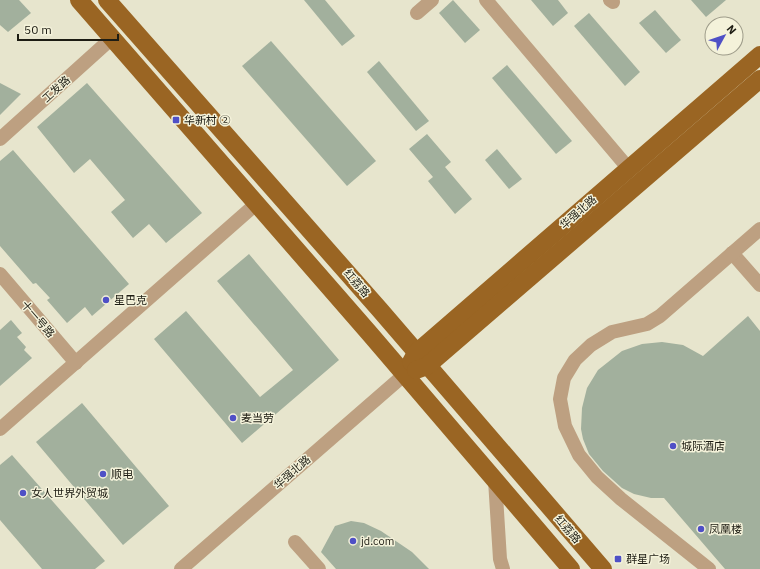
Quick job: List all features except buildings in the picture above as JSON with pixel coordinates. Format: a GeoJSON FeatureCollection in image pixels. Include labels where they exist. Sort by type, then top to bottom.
{"type":"FeatureCollection","features":[{"type":"Feature","properties":{"kind":"main road"},"geometry":{"type":"LineString","coordinates":[[79,0],[370,334],[572,569]]}},
{"type":"Feature","properties":{"kind":"main road","name":"红荔路"},"geometry":{"type":"LineString","coordinates":[[107,0],[422,359],[603,569]]}},
{"type":"Feature","properties":{"kind":"main road","name":"华强北路"},"geometry":{"type":"LineString","coordinates":[[404,375],[629,169],[760,55]]}},
{"type":"Feature","properties":{"kind":"main road","name":"华强北路"},"geometry":{"type":"LineString","coordinates":[[422,359],[760,79]]}},
{"type":"Feature","properties":{"kind":"street"},"geometry":{"type":"LineString","coordinates":[[417,13],[432,0]]}},
{"type":"Feature","properties":{"kind":"street"},"geometry":{"type":"LineString","coordinates":[[486,0],[629,169]]}},
{"type":"Feature","properties":{"kind":"street","name":"工发路"},"geometry":{"type":"LineString","coordinates":[[0,139],[112,38]]}},
{"type":"Feature","properties":{"kind":"street"},"geometry":{"type":"LineString","coordinates":[[0,429],[256,204]]}},
{"type":"Feature","properties":{"kind":"street"},"geometry":{"type":"LineString","coordinates":[[709,569],[597,478],[579,455],[565,426],[560,399],[564,378],[575,360],[591,345],[612,332],[647,324],[660,316],[760,229]]}},
{"type":"Feature","properties":{"kind":"street"},"geometry":{"type":"LineString","coordinates":[[732,253],[760,285]]}},
{"type":"Feature","properties":{"kind":"street","name":"十一号路"},"geometry":{"type":"LineString","coordinates":[[0,274],[76,363]]}},
{"type":"Feature","properties":{"kind":"street","name":"华强北路"},"geometry":{"type":"LineString","coordinates":[[181,569],[404,375]]}},
{"type":"Feature","properties":{"kind":"street"},"geometry":{"type":"LineString","coordinates":[[495,480],[500,559],[503,569]]}},
{"type":"Feature","properties":{"kind":"street"},"geometry":{"type":"LineString","coordinates":[[295,542],[319,569]]}},
{"type":"Feature","properties":{"kind":"place","name":"华新村 ②"},"geometry":{"type":"Point","coordinates":[176,120]}},
{"type":"Feature","properties":{"kind":"place","name":"星巴克"},"geometry":{"type":"Point","coordinates":[106,300]}},
{"type":"Feature","properties":{"kind":"place","name":"麦当劳"},"geometry":{"type":"Point","coordinates":[233,418]}},
{"type":"Feature","properties":{"kind":"place","name":"城际酒店"},"geometry":{"type":"Point","coordinates":[673,446]}},
{"type":"Feature","properties":{"kind":"place","name":"顺电"},"geometry":{"type":"Point","coordinates":[103,474]}},
{"type":"Feature","properties":{"kind":"place","name":"女人世界外贸城"},"geometry":{"type":"Point","coordinates":[23,493]}},
{"type":"Feature","properties":{"kind":"place","name":"凤凰楼"},"geometry":{"type":"Point","coordinates":[701,529]}},
{"type":"Feature","properties":{"kind":"place","name":"jd.com"},"geometry":{"type":"Point","coordinates":[353,541]}},
{"type":"Feature","properties":{"kind":"place","name":"群星广场"},"geometry":{"type":"Point","coordinates":[618,559]}}]}
